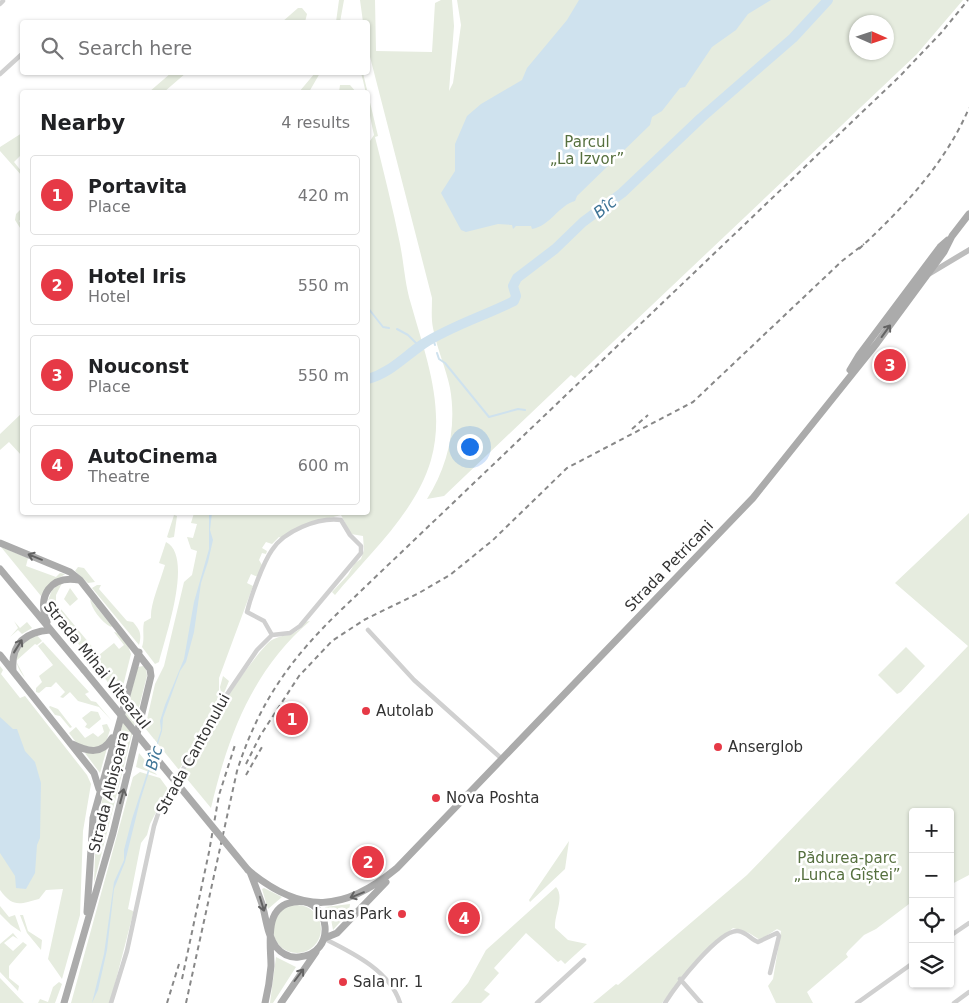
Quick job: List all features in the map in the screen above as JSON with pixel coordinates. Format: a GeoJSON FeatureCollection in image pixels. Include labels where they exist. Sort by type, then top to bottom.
{"type":"FeatureCollection","features":[{"type":"Feature","properties":{"kind":"main road","name":"Strada Petricani"},"geometry":{"type":"LineString","coordinates":[[325,938],[334,936],[347,923],[397,868],[737,515],[877,343],[928,275],[952,236],[969,214]]}},
{"type":"Feature","properties":{"kind":"main road","name":"Strada Petricani"},"geometry":{"type":"LineString","coordinates":[[844,382],[859,354],[940,247],[952,236]]}},
{"type":"Feature","properties":{"kind":"main road"},"geometry":{"type":"LineString","coordinates":[[914,282],[969,250]]}},
{"type":"Feature","properties":{"kind":"main road"},"geometry":{"type":"LineString","coordinates":[[0,543],[70,572],[80,580],[139,652]]}},
{"type":"Feature","properties":{"kind":"main road","name":"Strada Mihai Viteazul"},"geometry":{"type":"LineString","coordinates":[[0,569],[249,871],[282,893],[303,902]]}},
{"type":"Feature","properties":{"kind":"main road"},"geometry":{"type":"LineString","coordinates":[[13,671],[14,652],[24,637],[37,631],[50,630],[43,608],[46,593],[61,580],[80,580]]}},
{"type":"Feature","properties":{"kind":"main road"},"geometry":{"type":"LineString","coordinates":[[132,644],[134,670]]}},
{"type":"Feature","properties":{"kind":"main road","name":"Strada Albișoara"},"geometry":{"type":"LineString","coordinates":[[64,1003],[98,886],[151,676],[147,663],[139,652]]}},
{"type":"Feature","properties":{"kind":"main road","name":"Strada Albișoara"},"geometry":{"type":"LineString","coordinates":[[86,928],[90,881],[91,832],[116,731],[139,652]]}},
{"type":"Feature","properties":{"kind":"main road"},"geometry":{"type":"LineString","coordinates":[[0,655],[97,780],[99,796]]}},
{"type":"Feature","properties":{"kind":"main road"},"geometry":{"type":"LineString","coordinates":[[70,743],[85,750],[98,751],[109,743],[116,731]]}},
{"type":"Feature","properties":{"kind":"main road","name":"Strada Petricani"},"geometry":{"type":"LineString","coordinates":[[303,902],[334,902],[355,897],[376,886],[397,868]]}},
{"type":"Feature","properties":{"kind":"main road","name":"Strada Mihai Viteazul"},"geometry":{"type":"LineString","coordinates":[[249,871],[271,937]]}},
{"type":"Feature","properties":{"kind":"main road"},"geometry":{"type":"LineString","coordinates":[[90,881],[94,886],[98,886]]}},
{"type":"Feature","properties":{"kind":"main road"},"geometry":{"type":"LineString","coordinates":[[265,1003],[270,977],[271,923],[277,910],[289,903],[303,902],[315,907],[324,918],[325,938],[281,1003]]}},
{"type":"Feature","properties":{"kind":"main road"},"geometry":{"type":"LineString","coordinates":[[271,937],[280,951],[296,958],[312,954],[319,948]]}},
{"type":"Feature","properties":{"kind":"street"},"geometry":{"type":"LineString","coordinates":[[0,74],[20,56]]}},
{"type":"Feature","properties":{"kind":"street"},"geometry":{"type":"LineString","coordinates":[[341,520],[350,535],[361,546],[361,553],[296,630],[287,634],[272,635],[264,621],[247,612],[272,550],[301,528],[325,521],[341,520]]}},
{"type":"Feature","properties":{"kind":"street"},"geometry":{"type":"LineString","coordinates":[[368,630],[414,680],[502,759]]}},
{"type":"Feature","properties":{"kind":"street","name":"Strada Cantonului"},"geometry":{"type":"LineString","coordinates":[[111,1003],[126,951],[154,826],[160,811],[182,769],[236,679],[272,635]]}},
{"type":"Feature","properties":{"kind":"street"},"geometry":{"type":"LineString","coordinates":[[954,933],[969,923]]}},
{"type":"Feature","properties":{"kind":"street"},"geometry":{"type":"LineString","coordinates":[[665,1003],[680,979],[725,936],[735,931],[748,934],[758,942],[778,932],[779,936],[770,973]]}},
{"type":"Feature","properties":{"kind":"street"},"geometry":{"type":"LineString","coordinates":[[325,938],[384,976],[396,992],[400,1003]]}},
{"type":"Feature","properties":{"kind":"street"},"geometry":{"type":"LineString","coordinates":[[537,1003],[584,960]]}},
{"type":"Feature","properties":{"kind":"street"},"geometry":{"type":"LineString","coordinates":[[856,1003],[909,966]]}},
{"type":"Feature","properties":{"kind":"street"},"geometry":{"type":"LineString","coordinates":[[680,979],[700,1003]]}},
{"type":"Feature","properties":{"kind":"street"},"geometry":{"type":"LineString","coordinates":[[954,1003],[969,992]]}},
{"type":"Feature","properties":{"kind":"green space"},"geometry":{"type":"Polygon","coordinates":[[[339,0],[344,0],[340,20],[336,20],[339,0]]]}},
{"type":"Feature","properties":{"kind":"green space","name":"Parcul „La Izvor”"},"geometry":{"type":"Polygon","coordinates":[[[360,0],[375,0],[376,51],[432,52],[435,3],[441,0],[452,0],[454,26],[449,91],[453,83],[461,25],[457,0],[963,0],[917,54],[575,378],[571,375],[444,496],[427,499],[445,460],[449,446],[452,417],[450,388],[433,328],[432,298],[370,57],[370,20],[363,20],[360,0]]]}},
{"type":"Feature","properties":{"kind":"green space"},"geometry":{"type":"Polygon","coordinates":[[[298,8],[302,8],[307,14],[306,20],[284,20],[298,8]]]}},
{"type":"Feature","properties":{"kind":"green space"},"geometry":{"type":"Polygon","coordinates":[[[169,75],[184,75],[166,90],[151,90],[169,75]]]}},
{"type":"Feature","properties":{"kind":"green space"},"geometry":{"type":"Polygon","coordinates":[[[313,75],[319,75],[310,90],[301,90],[313,75]]]}},
{"type":"Feature","properties":{"kind":"green space"},"geometry":{"type":"Polygon","coordinates":[[[362,75],[363,75],[367,90],[362,75]]]}},
{"type":"Feature","properties":{"kind":"green space"},"geometry":{"type":"Polygon","coordinates":[[[340,85],[350,85],[354,90],[339,90],[340,85]]]}},
{"type":"Feature","properties":{"kind":"green space"},"geometry":{"type":"Polygon","coordinates":[[[370,102],[378,136],[375,137],[397,231],[409,297],[432,381],[436,420],[435,440],[431,460],[424,479],[403,515],[335,595],[332,592],[348,575],[355,563],[361,559],[364,550],[363,536],[351,534],[341,515],[370,515],[370,141],[374,135],[370,102]]]}},
{"type":"Feature","properties":{"kind":"green space"},"geometry":{"type":"Polygon","coordinates":[[[20,134],[20,156],[14,162],[20,170],[20,174],[0,151],[0,147],[20,134]]]}},
{"type":"Feature","properties":{"kind":"green space"},"geometry":{"type":"Polygon","coordinates":[[[20,210],[20,228],[15,220],[16,214],[20,210]]]}},
{"type":"Feature","properties":{"kind":"green space"},"geometry":{"type":"Polygon","coordinates":[[[20,415],[20,454],[9,442],[0,450],[0,434],[20,415]]]}},
{"type":"Feature","properties":{"kind":"green space","name":"Pădurea-parc „Lunca Gîștei”"},"geometry":{"type":"Polygon","coordinates":[[[969,513],[969,875],[954,883],[954,808],[909,808],[909,904],[876,929],[864,935],[848,951],[846,954],[848,957],[807,992],[813,1003],[776,1003],[768,986],[773,979],[781,931],[777,929],[760,940],[749,933],[733,928],[682,977],[662,1003],[593,1003],[616,984],[618,985],[747,875],[968,646],[895,583],[969,513]]]}},
{"type":"Feature","properties":{"kind":"green space"},"geometry":{"type":"Polygon","coordinates":[[[174,515],[177,516],[174,537],[169,538],[167,537],[174,515]]]}},
{"type":"Feature","properties":{"kind":"green space"},"geometry":{"type":"Polygon","coordinates":[[[193,515],[341,515],[306,524],[281,538],[279,537],[272,544],[266,542],[262,548],[267,551],[266,554],[262,553],[259,560],[262,565],[258,577],[251,574],[247,583],[253,586],[219,678],[219,701],[179,770],[145,728],[155,684],[164,666],[184,582],[192,575],[197,551],[191,549],[187,537],[193,538],[197,524],[191,523],[193,515]]]}},
{"type":"Feature","properties":{"kind":"green space"},"geometry":{"type":"Polygon","coordinates":[[[166,542],[174,550],[178,563],[178,580],[167,635],[159,662],[155,664],[142,647],[143,625],[144,622],[151,618],[153,601],[165,565],[159,563],[166,542]]]}},
{"type":"Feature","properties":{"kind":"green space"},"geometry":{"type":"Polygon","coordinates":[[[1,547],[28,558],[26,566],[56,577],[60,573],[65,574],[49,585],[41,596],[1,547]]]}},
{"type":"Feature","properties":{"kind":"green space"},"geometry":{"type":"Polygon","coordinates":[[[78,567],[84,568],[95,582],[88,583],[75,571],[78,567]]]}},
{"type":"Feature","properties":{"kind":"green space"},"geometry":{"type":"Polygon","coordinates":[[[62,583],[56,595],[56,603],[99,655],[114,643],[119,649],[124,645],[114,632],[118,633],[128,646],[131,654],[120,698],[47,603],[52,590],[62,583]]]}},
{"type":"Feature","properties":{"kind":"green space"},"geometry":{"type":"Polygon","coordinates":[[[101,585],[99,589],[127,621],[133,622],[137,627],[140,632],[139,645],[92,588],[101,585]]]}},
{"type":"Feature","properties":{"kind":"green space"},"geometry":{"type":"Polygon","coordinates":[[[70,588],[78,599],[70,606],[64,599],[70,588]]]}},
{"type":"Feature","properties":{"kind":"green space"},"geometry":{"type":"Polygon","coordinates":[[[90,599],[112,626],[111,627],[97,614],[90,599]]]}},
{"type":"Feature","properties":{"kind":"green space"},"geometry":{"type":"Polygon","coordinates":[[[14,621],[20,628],[27,622],[32,628],[22,634],[18,630],[10,637],[18,628],[14,621]]]}},
{"type":"Feature","properties":{"kind":"green space"},"geometry":{"type":"Polygon","coordinates":[[[310,621],[272,661],[245,706],[225,755],[211,808],[182,773],[221,707],[254,659],[271,640],[297,631],[305,622],[310,621]]]}},
{"type":"Feature","properties":{"kind":"green space"},"geometry":{"type":"Polygon","coordinates":[[[36,634],[42,641],[37,645],[35,644],[16,661],[20,648],[36,634]]]}},
{"type":"Feature","properties":{"kind":"green space"},"geometry":{"type":"Polygon","coordinates":[[[43,642],[89,692],[85,694],[91,701],[96,702],[112,721],[99,707],[78,701],[70,692],[63,698],[60,697],[65,692],[56,682],[39,693],[36,692],[36,688],[42,682],[39,676],[53,665],[38,646],[43,642]]]}},
{"type":"Feature","properties":{"kind":"green space"},"geometry":{"type":"Polygon","coordinates":[[[906,647],[925,666],[897,694],[878,675],[906,647]]]}},
{"type":"Feature","properties":{"kind":"green space"},"geometry":{"type":"Polygon","coordinates":[[[0,666],[3,670],[1,674],[20,698],[25,696],[87,775],[91,784],[83,831],[80,915],[62,979],[48,959],[63,889],[46,890],[39,899],[22,903],[9,900],[0,890],[0,666]]]}},
{"type":"Feature","properties":{"kind":"green space"},"geometry":{"type":"Polygon","coordinates":[[[143,666],[146,668],[147,676],[94,883],[96,831],[99,812],[138,667],[143,666]]]}},
{"type":"Feature","properties":{"kind":"green space"},"geometry":{"type":"Polygon","coordinates":[[[223,676],[229,681],[222,698],[220,687],[223,676]]]}},
{"type":"Feature","properties":{"kind":"green space"},"geometry":{"type":"Polygon","coordinates":[[[50,706],[58,709],[72,727],[70,728],[60,716],[55,715],[50,706]]]}},
{"type":"Feature","properties":{"kind":"green space"},"geometry":{"type":"Polygon","coordinates":[[[91,711],[98,712],[101,719],[89,729],[85,727],[87,724],[82,718],[91,711]]]}},
{"type":"Feature","properties":{"kind":"green space"},"geometry":{"type":"Polygon","coordinates":[[[107,724],[110,730],[106,742],[97,748],[78,745],[69,733],[76,727],[85,738],[93,733],[98,737],[104,732],[102,725],[107,724]]]}},
{"type":"Feature","properties":{"kind":"green space"},"geometry":{"type":"Polygon","coordinates":[[[107,748],[100,773],[85,753],[99,752],[107,748]]]}},
{"type":"Feature","properties":{"kind":"green space"},"geometry":{"type":"Polygon","coordinates":[[[139,753],[157,775],[136,767],[139,753]]]}},
{"type":"Feature","properties":{"kind":"green space"},"geometry":{"type":"Polygon","coordinates":[[[140,772],[160,778],[168,789],[150,824],[147,835],[141,843],[128,909],[133,911],[133,914],[110,1003],[71,1003],[133,777],[140,772]]]}},
{"type":"Feature","properties":{"kind":"green space"},"geometry":{"type":"Polygon","coordinates":[[[569,841],[565,869],[530,902],[529,900],[569,841]]]}},
{"type":"Feature","properties":{"kind":"green space"},"geometry":{"type":"Polygon","coordinates":[[[556,887],[560,896],[555,928],[568,940],[587,944],[565,964],[561,960],[558,962],[526,933],[494,968],[499,973],[484,990],[490,994],[481,1003],[451,1003],[468,983],[486,950],[556,887]]]}},
{"type":"Feature","properties":{"kind":"green space"},"geometry":{"type":"Polygon","coordinates":[[[264,888],[282,897],[268,909],[262,889],[264,888]]]}},
{"type":"Feature","properties":{"kind":"green space"},"geometry":{"type":"Polygon","coordinates":[[[350,904],[349,912],[333,930],[331,919],[325,907],[350,904]]]}},
{"type":"Feature","properties":{"kind":"green space"},"geometry":{"type":"Polygon","coordinates":[[[297,905],[306,907],[314,912],[319,920],[321,929],[319,938],[314,946],[306,951],[297,953],[288,951],[280,946],[275,938],[273,929],[275,920],[280,912],[288,907],[297,905]]]}},
{"type":"Feature","properties":{"kind":"green space"},"geometry":{"type":"Polygon","coordinates":[[[0,906],[9,917],[15,915],[21,932],[0,914],[0,906]]]}},
{"type":"Feature","properties":{"kind":"green space"},"geometry":{"type":"Polygon","coordinates":[[[20,915],[23,915],[28,931],[42,940],[41,950],[27,933],[20,915]]]}},
{"type":"Feature","properties":{"kind":"green space"},"geometry":{"type":"Polygon","coordinates":[[[13,933],[18,939],[13,936],[4,943],[13,951],[23,942],[27,945],[9,966],[9,978],[19,986],[18,991],[0,972],[0,944],[13,933]]]}},
{"type":"Feature","properties":{"kind":"green space"},"geometry":{"type":"Polygon","coordinates":[[[276,957],[296,967],[273,1003],[270,1003],[276,957]]]}},
{"type":"Feature","properties":{"kind":"green space"},"geometry":{"type":"Polygon","coordinates":[[[0,978],[24,1003],[0,1003],[0,978]]]}},
{"type":"Feature","properties":{"kind":"green space"},"geometry":{"type":"Polygon","coordinates":[[[59,982],[62,984],[55,1003],[38,1003],[40,999],[48,1002],[53,987],[59,982]]]}},
{"type":"Feature","properties":{"kind":"water"},"geometry":{"type":"Polygon","coordinates":[[[579,0],[771,0],[748,14],[736,30],[712,47],[685,87],[680,88],[662,111],[652,117],[650,125],[577,196],[575,201],[569,203],[544,224],[532,229],[531,226],[516,226],[513,229],[512,225],[498,224],[466,232],[461,230],[441,193],[455,171],[455,144],[467,116],[481,104],[522,80],[527,68],[567,20],[579,0]]]}},
{"type":"Feature","properties":{"kind":"water"},"geometry":{"type":"Polygon","coordinates":[[[209,515],[212,515],[210,530],[213,540],[201,583],[194,632],[186,662],[180,671],[163,718],[162,731],[140,801],[125,862],[114,889],[107,950],[98,990],[92,1003],[104,954],[114,882],[124,860],[124,850],[132,819],[161,730],[160,721],[165,705],[184,659],[194,602],[209,549],[209,515]]]}},
{"type":"Feature","properties":{"kind":"water"},"geometry":{"type":"Polygon","coordinates":[[[0,717],[13,729],[17,729],[25,751],[35,762],[41,783],[40,838],[37,845],[35,873],[26,889],[16,888],[15,876],[0,853],[0,717]]]}},
{"type":"Feature","properties":{"kind":"pier"},"geometry":{"type":"Polygon","coordinates":[[[154,739],[159,746],[152,769],[147,763],[154,739]]]}},
{"type":"Feature","properties":{"kind":"waterway","name":"Bîc"},"geometry":{"type":"LineString","coordinates":[[370,378],[390,369],[423,344],[456,326],[514,301],[516,296],[513,286],[517,278],[555,249],[583,222],[622,193],[701,118],[793,38],[828,0]]}},
{"type":"Feature","properties":{"kind":"waterway"},"geometry":{"type":"LineString","coordinates":[[370,311],[383,327],[389,328]]}},
{"type":"Feature","properties":{"kind":"waterway"},"geometry":{"type":"LineString","coordinates":[[397,329],[408,335],[420,347]]}},
{"type":"Feature","properties":{"kind":"waterway","name":"Bîc"},"geometry":{"type":"LineString","coordinates":[[433,339],[435,345]]}},
{"type":"Feature","properties":{"kind":"waterway"},"geometry":{"type":"LineString","coordinates":[[437,353],[439,359],[445,363],[489,417],[518,409],[525,410]]}},
{"type":"Feature","properties":{"kind":"railway"},"geometry":{"type":"LineString","coordinates":[[186,1003],[237,771],[266,702],[292,664],[307,645],[342,609],[900,76],[941,33],[968,0]]}},
{"type":"Feature","properties":{"kind":"railway"},"geometry":{"type":"LineString","coordinates":[[859,249],[891,218],[921,184],[948,148],[969,108]]}},
{"type":"Feature","properties":{"kind":"railway"},"geometry":{"type":"LineString","coordinates":[[246,764],[260,736],[299,676],[332,641],[364,620],[419,593],[450,575],[493,540],[567,468],[693,402],[842,261],[864,244]]}},
{"type":"Feature","properties":{"kind":"railway"},"geometry":{"type":"LineString","coordinates":[[632,429],[648,415]]}},
{"type":"Feature","properties":{"kind":"railway"},"geometry":{"type":"LineString","coordinates":[[182,979],[219,795],[235,745]]}},
{"type":"Feature","properties":{"kind":"railway"},"geometry":{"type":"LineString","coordinates":[[246,775],[262,747]]}},
{"type":"Feature","properties":{"kind":"railway"},"geometry":{"type":"LineString","coordinates":[[167,1003],[179,964]]}},
{"type":"Feature","properties":{"kind":"place","name":"Nouconst"},"geometry":{"type":"Point","coordinates":[890,365]}},
{"type":"Feature","properties":{"kind":"place","name":"Autolab"},"geometry":{"type":"Point","coordinates":[366,711]}},
{"type":"Feature","properties":{"kind":"place","name":"Portavita"},"geometry":{"type":"Point","coordinates":[292,719]}},
{"type":"Feature","properties":{"kind":"place","name":"Anserglob"},"geometry":{"type":"Point","coordinates":[718,747]}},
{"type":"Feature","properties":{"kind":"place","name":"Nova Poshta"},"geometry":{"type":"Point","coordinates":[436,798]}},
{"type":"Feature","properties":{"kind":"place","name":"Hotel Iris"},"geometry":{"type":"Point","coordinates":[368,862]}},
{"type":"Feature","properties":{"kind":"place","name":"Iunas Park"},"geometry":{"type":"Point","coordinates":[402,914]}},
{"type":"Feature","properties":{"kind":"place","name":"AutoCinema"},"geometry":{"type":"Point","coordinates":[464,918]}},
{"type":"Feature","properties":{"kind":"place","name":"Sala nr. 1"},"geometry":{"type":"Point","coordinates":[343,982]}}]}
